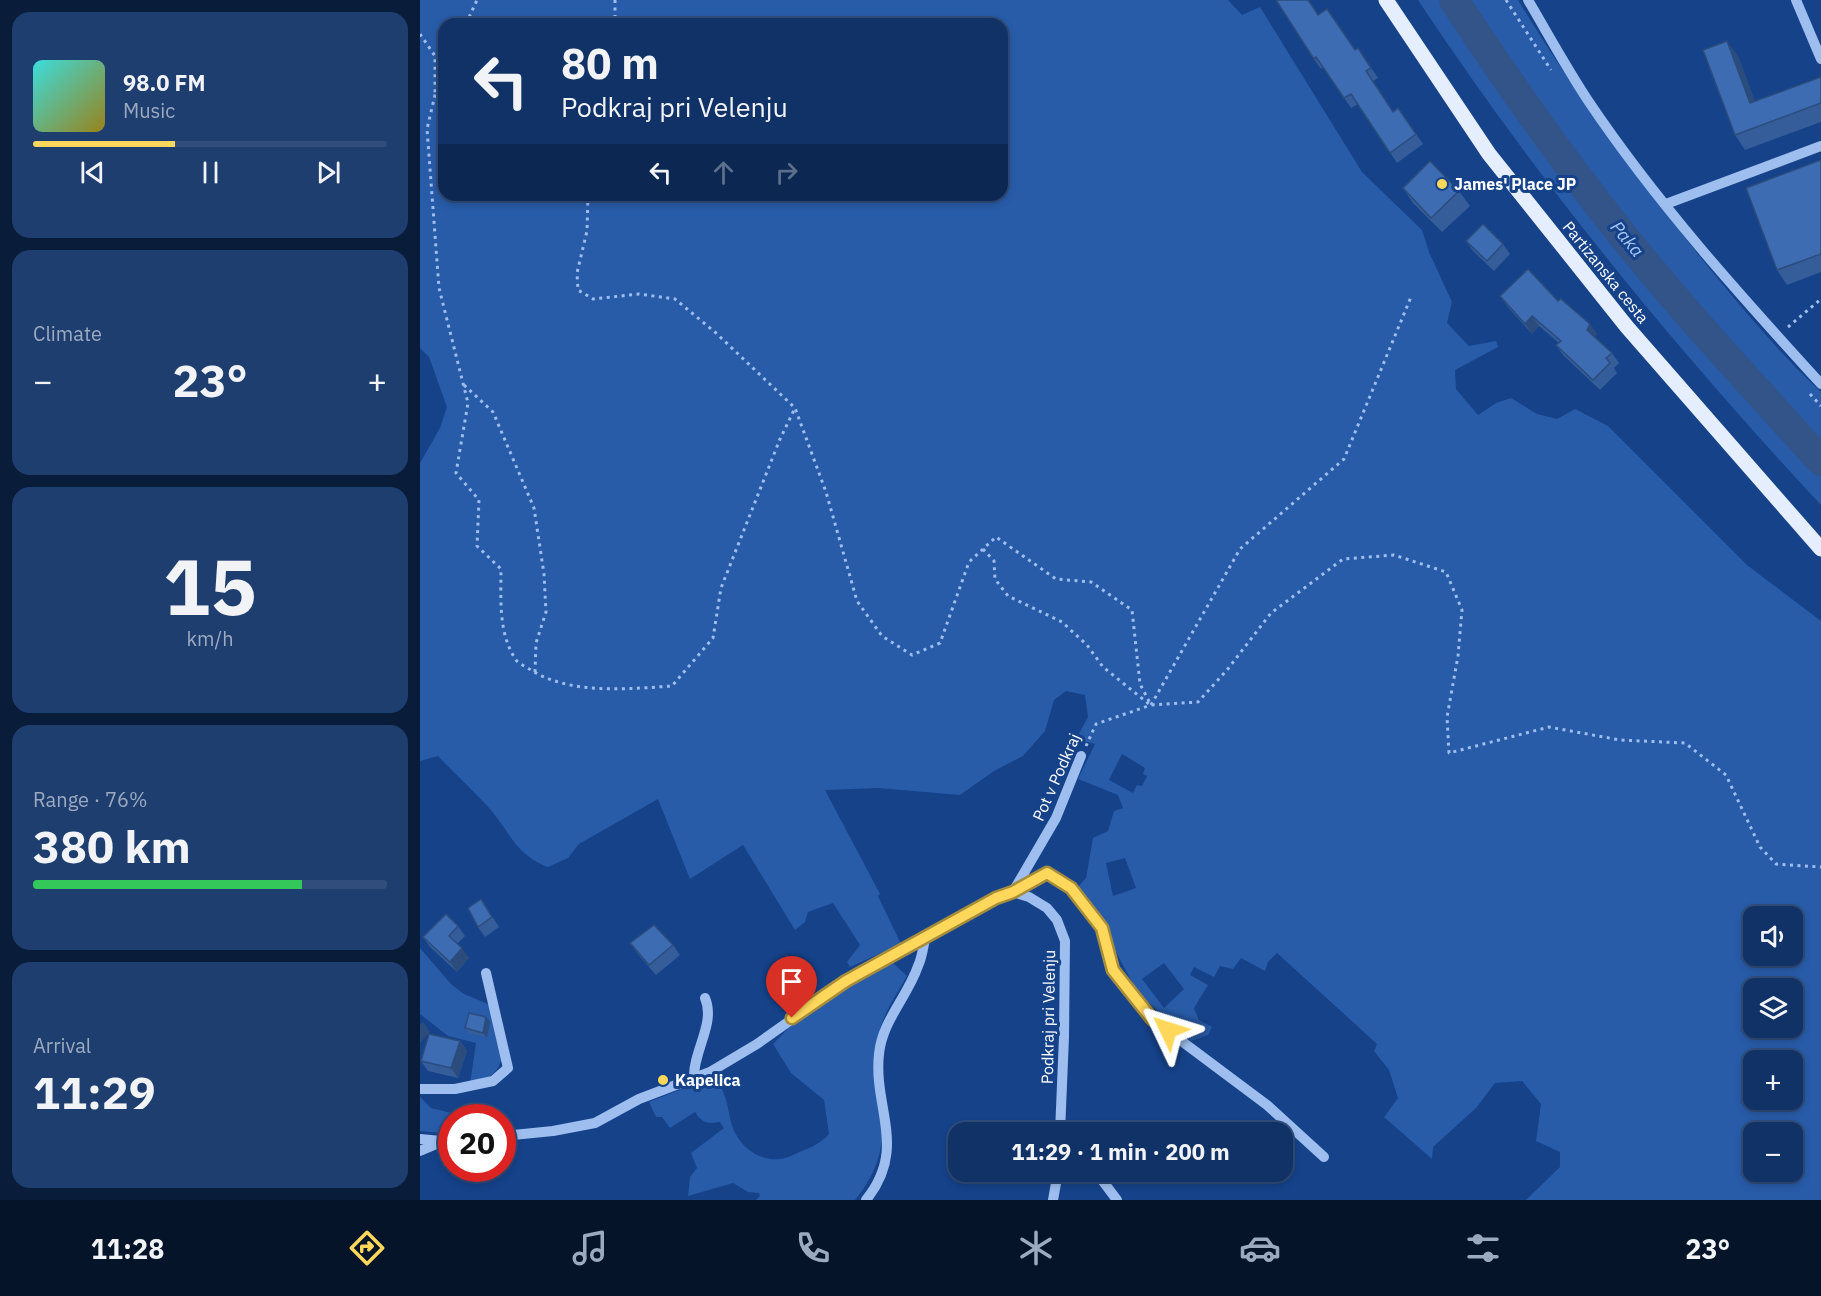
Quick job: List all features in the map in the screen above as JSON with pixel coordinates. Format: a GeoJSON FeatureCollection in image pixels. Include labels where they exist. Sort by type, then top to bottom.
{"type":"FeatureCollection","features":[{"type":"Feature","properties":{"kind":"main road","name":"Partizanska cesta"},"geometry":{"type":"LineString","coordinates":[[1386,0],[1503,172],[1627,327],[1821,549]]}},
{"type":"Feature","properties":{"kind":"street"},"geometry":{"type":"LineString","coordinates":[[1528,0],[1589,101],[1666,204],[1728,280],[1821,384]]}},
{"type":"Feature","properties":{"kind":"street"},"geometry":{"type":"LineString","coordinates":[[1797,0],[1821,59]]}},
{"type":"Feature","properties":{"kind":"street"},"geometry":{"type":"LineString","coordinates":[[1666,204],[1821,146]]}},
{"type":"Feature","properties":{"kind":"street","name":"Pot v Podkraj"},"geometry":{"type":"LineString","coordinates":[[1013,892],[1056,818],[1081,756]]}},
{"type":"Feature","properties":{"kind":"street"},"geometry":{"type":"LineString","coordinates":[[516,1135],[595,1123],[639,1099],[710,1072],[757,1044],[846,981],[996,898],[1013,892],[1047,873],[1071,888],[1102,928],[1113,970],[1152,1019],[1200,1052],[1267,1105],[1324,1157]]}},
{"type":"Feature","properties":{"kind":"street","name":"Podkraj pri Velenju"},"geometry":{"type":"LineString","coordinates":[[1013,892],[1029,897],[1047,908],[1057,920],[1065,941],[1060,1122]]}},
{"type":"Feature","properties":{"kind":"street"},"geometry":{"type":"LineString","coordinates":[[866,1200],[876,1187],[887,1148],[888,1129],[879,1080],[879,1053],[887,1025],[918,966],[925,939]]}},
{"type":"Feature","properties":{"kind":"street"},"geometry":{"type":"LineString","coordinates":[[420,1089],[455,1089],[493,1081],[508,1068],[486,973]]}},
{"type":"Feature","properties":{"kind":"street"},"geometry":{"type":"LineString","coordinates":[[694,1078],[693,1063],[710,1008],[705,998]]}},
{"type":"Feature","properties":{"kind":"street"},"geometry":{"type":"LineString","coordinates":[[420,1139],[438,1141]]}},
{"type":"Feature","properties":{"kind":"street"},"geometry":{"type":"LineString","coordinates":[[420,1151],[438,1145]]}},
{"type":"Feature","properties":{"kind":"street"},"geometry":{"type":"LineString","coordinates":[[1053,1200],[1056,1182]]}},
{"type":"Feature","properties":{"kind":"street"},"geometry":{"type":"LineString","coordinates":[[1104,1182],[1118,1200]]}},
{"type":"Feature","properties":{"kind":"path"},"geometry":{"type":"LineString","coordinates":[[469,18],[477,0]]}},
{"type":"Feature","properties":{"kind":"path"},"geometry":{"type":"LineString","coordinates":[[615,0],[615,18]]}},
{"type":"Feature","properties":{"kind":"path"},"geometry":{"type":"LineString","coordinates":[[420,34],[435,56],[435,94]]}},
{"type":"Feature","properties":{"kind":"path"},"geometry":{"type":"LineString","coordinates":[[438,87],[427,129],[439,288],[468,403],[456,473],[479,500],[477,546],[501,569],[501,621],[517,661],[545,678],[580,686],[622,689],[672,686],[713,638],[721,588],[780,439],[795,408]]}},
{"type":"Feature","properties":{"kind":"path"},"geometry":{"type":"LineString","coordinates":[[588,201],[587,231],[577,273],[578,290],[593,299],[639,294],[675,299],[716,333],[795,408],[826,492],[857,601],[882,636],[912,655],[940,643],[969,561],[996,537],[1056,579],[1091,582],[1132,610],[1140,684],[1151,705]]}},
{"type":"Feature","properties":{"kind":"path"},"geometry":{"type":"LineString","coordinates":[[1151,705],[1240,549],[1344,459],[1411,297]]}},
{"type":"Feature","properties":{"kind":"path"},"geometry":{"type":"LineString","coordinates":[[1778,336],[1821,299]]}},
{"type":"Feature","properties":{"kind":"path"},"geometry":{"type":"LineString","coordinates":[[464,384],[493,412],[534,508],[544,574],[546,612],[536,643],[535,672]]}},
{"type":"Feature","properties":{"kind":"path"},"geometry":{"type":"LineString","coordinates":[[983,549],[994,561],[995,579],[1008,596],[1062,622],[1087,645],[1103,667],[1151,705]]}},
{"type":"Feature","properties":{"kind":"path","name":"Pot v Podkraj"},"geometry":{"type":"LineString","coordinates":[[1081,756],[1096,724],[1151,705],[1198,702],[1227,670],[1271,613],[1343,559],[1394,555],[1446,572],[1462,610],[1447,717],[1449,753],[1549,727],[1620,740],[1685,743],[1726,775],[1760,847],[1776,864],[1821,867]]}},
{"type":"Feature","properties":{"kind":"shaded area"},"geometry":{"type":"Polygon","coordinates":[[[420,0],[1228,0],[1242,15],[1260,7],[1362,172],[1422,230],[1429,252],[1452,302],[1447,323],[1469,346],[1496,341],[1498,347],[1455,370],[1456,389],[1478,415],[1496,403],[1511,398],[1537,414],[1557,419],[1575,409],[1608,426],[1747,565],[1821,621],[1821,1200],[1526,1200],[1560,1167],[1560,1152],[1536,1141],[1541,1104],[1522,1081],[1495,1083],[1476,1108],[1433,1147],[1432,1159],[1384,1117],[1398,1098],[1389,1070],[1374,1051],[1377,1044],[1277,953],[1268,962],[1265,971],[1241,958],[1233,969],[1220,966],[1214,977],[1194,967],[1190,975],[1208,985],[1194,1008],[1199,1020],[1212,1027],[1208,1035],[1191,1041],[1138,993],[1086,896],[1077,888],[1086,878],[1093,838],[1108,831],[1114,811],[1123,808],[1118,795],[1078,779],[1095,744],[1076,739],[1088,717],[1085,695],[1066,691],[1054,700],[1045,731],[1023,756],[994,771],[960,795],[878,788],[825,790],[880,894],[878,896],[901,944],[850,967],[847,962],[860,945],[833,903],[808,912],[805,922],[795,930],[743,845],[690,879],[658,799],[579,844],[568,858],[548,867],[537,862],[521,850],[490,809],[438,756],[420,761],[420,463],[440,428],[447,407],[429,357],[420,348],[420,0]],[[1122,754],[1109,780],[1133,793],[1137,785],[1142,786],[1147,776],[1143,774],[1145,768],[1122,754]],[[1125,858],[1106,863],[1113,896],[1136,888],[1125,858]],[[1164,963],[1142,979],[1164,1008],[1184,989],[1164,963]]]}},
{"type":"Feature","properties":{"kind":"shaded area"},"geometry":{"type":"Polygon","coordinates":[[[1418,0],[1446,0],[1524,116],[1608,228],[1686,322],[1821,473],[1821,505],[1713,385],[1609,261],[1510,133],[1418,0]]]}},
{"type":"Feature","properties":{"kind":"shaded area"},"geometry":{"type":"Polygon","coordinates":[[[1461,0],[1518,0],[1581,98],[1673,223],[1757,325],[1821,392],[1821,452],[1724,344],[1631,234],[1543,119],[1461,0]]]}},
{"type":"Feature","properties":{"kind":"shaded area"},"geometry":{"type":"Polygon","coordinates":[[[420,948],[451,984],[464,994],[495,1007],[502,1055],[500,1064],[494,1073],[485,1079],[470,1084],[476,1043],[448,1036],[420,1014],[420,948]]]}},
{"type":"Feature","properties":{"kind":"shaded area"},"geometry":{"type":"Polygon","coordinates":[[[893,963],[907,976],[887,1011],[878,1038],[883,1123],[880,1154],[867,1184],[855,1200],[756,1200],[760,1196],[759,1193],[748,1192],[733,1183],[688,1196],[690,1177],[697,1168],[691,1153],[724,1128],[720,1122],[703,1121],[695,1112],[670,1128],[662,1117],[656,1117],[649,1102],[712,1077],[724,1094],[737,1137],[757,1155],[775,1159],[784,1158],[817,1144],[829,1134],[824,1100],[791,1073],[773,1044],[810,1006],[873,970],[893,963]]]}},
{"type":"Feature","properties":{"kind":"shaded area"},"geometry":{"type":"Polygon","coordinates":[[[420,1097],[431,1108],[438,1110],[438,1133],[420,1131],[420,1097]]]}},
{"type":"Feature","properties":{"kind":"building"},"geometry":{"type":"Polygon","coordinates":[[[1276,0],[1308,0],[1318,15],[1327,9],[1355,50],[1358,48],[1371,68],[1366,71],[1393,112],[1398,108],[1416,134],[1390,153],[1351,94],[1344,98],[1316,57],[1314,59],[1276,0]]]}},
{"type":"Feature","properties":{"kind":"building"},"geometry":{"type":"Polygon","coordinates":[[[1727,41],[1750,103],[1821,77],[1821,103],[1735,135],[1703,50],[1727,41]]]}},
{"type":"Feature","properties":{"kind":"building"},"geometry":{"type":"Polygon","coordinates":[[[1821,160],[1821,254],[1777,270],[1746,188],[1821,160]]]}},
{"type":"Feature","properties":{"kind":"building"},"geometry":{"type":"Polygon","coordinates":[[[1430,161],[1459,191],[1431,218],[1403,188],[1430,161]]]}},
{"type":"Feature","properties":{"kind":"building"},"geometry":{"type":"Polygon","coordinates":[[[1483,224],[1503,244],[1487,261],[1466,241],[1483,224]]]}},
{"type":"Feature","properties":{"kind":"building"},"geometry":{"type":"Polygon","coordinates":[[[1528,269],[1558,301],[1561,299],[1590,324],[1587,330],[1612,353],[1606,358],[1610,363],[1593,380],[1556,345],[1561,341],[1532,316],[1525,324],[1500,296],[1528,269]]]}},
{"type":"Feature","properties":{"kind":"building"},"geometry":{"type":"Polygon","coordinates":[[[481,899],[492,917],[478,927],[468,908],[481,899]]]}},
{"type":"Feature","properties":{"kind":"building"},"geometry":{"type":"Polygon","coordinates":[[[446,914],[458,926],[449,936],[462,948],[450,962],[423,937],[446,914]]]}},
{"type":"Feature","properties":{"kind":"building"},"geometry":{"type":"Polygon","coordinates":[[[654,925],[673,945],[649,965],[630,943],[654,925]]]}},
{"type":"Feature","properties":{"kind":"building"},"geometry":{"type":"Polygon","coordinates":[[[469,1013],[486,1017],[483,1033],[465,1028],[469,1013]]]}},
{"type":"Feature","properties":{"kind":"building"},"geometry":{"type":"Polygon","coordinates":[[[429,1034],[460,1041],[451,1068],[421,1061],[429,1034]]]}},
{"type":"Feature","properties":{"kind":"waterway","name":"Paka"},"geometry":{"type":"LineString","coordinates":[[1454,0],[1576,176],[1649,268],[1821,461]]}},
{"type":"Feature","properties":{"kind":"place","name":"James' Place JP"},"geometry":{"type":"Point","coordinates":[1442,184]}},
{"type":"Feature","properties":{"kind":"place","name":"Kapelica"},"geometry":{"type":"Point","coordinates":[663,1080]}},
{"type":"Feature","properties":{"kind":"route"},"geometry":{"type":"LineString","coordinates":[[792,1018],[846,981],[996,898],[1013,892],[1047,873],[1071,888],[1102,928],[1113,970],[1152,1019],[1168,1030]]}}]}
